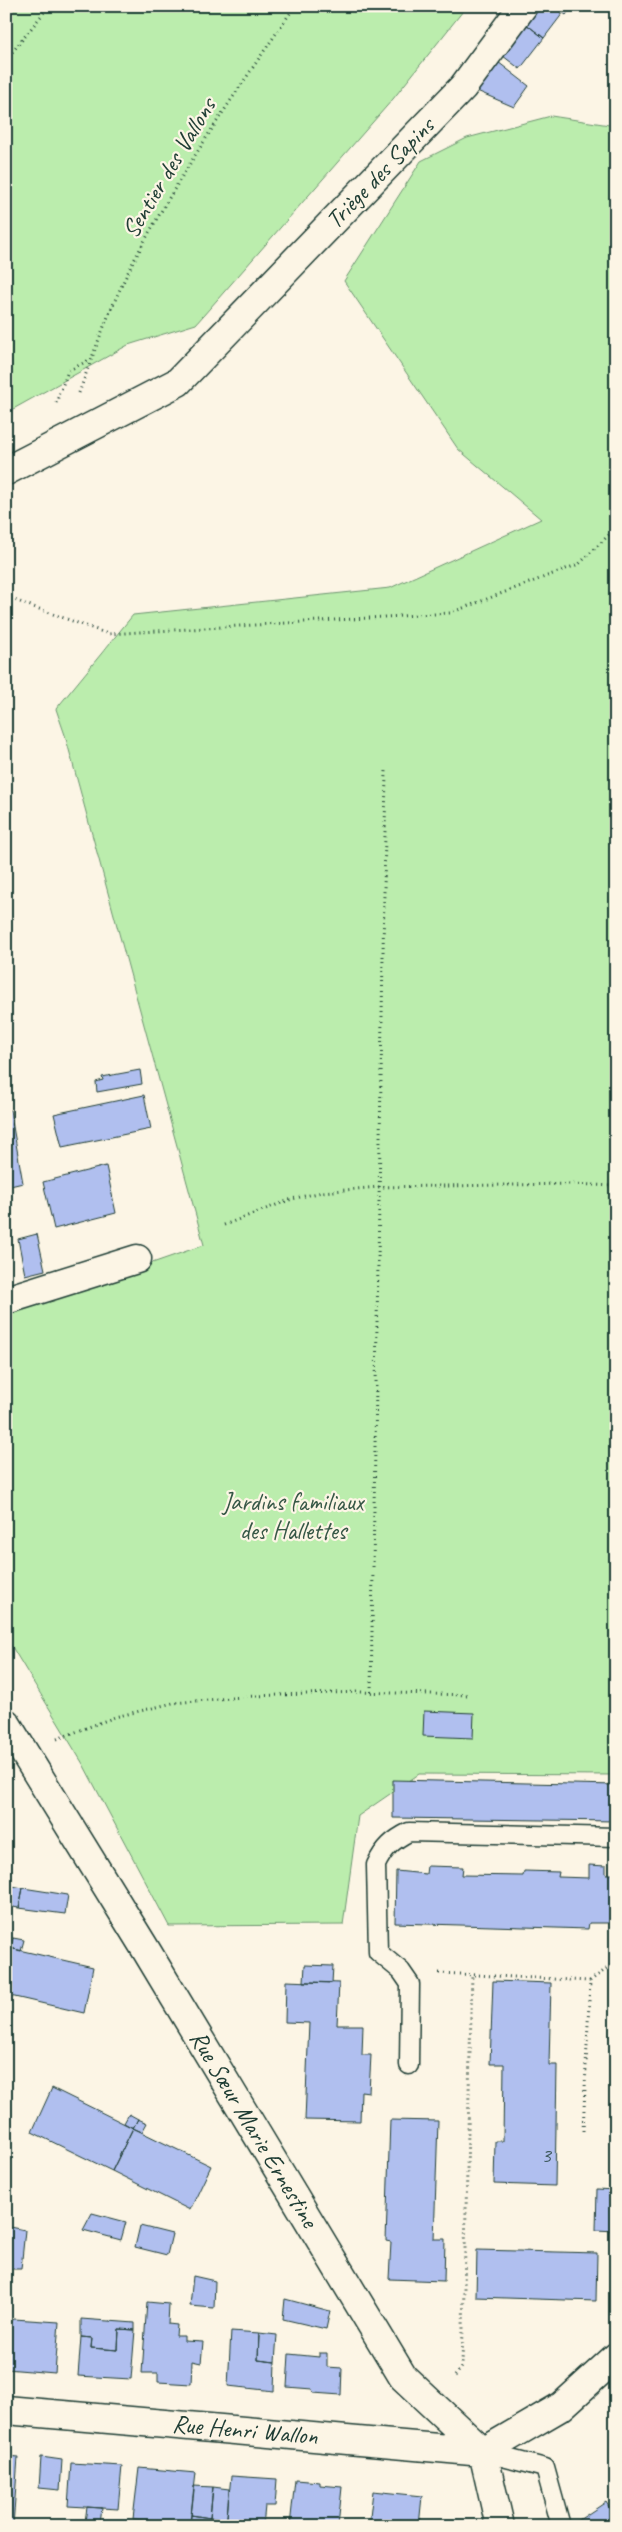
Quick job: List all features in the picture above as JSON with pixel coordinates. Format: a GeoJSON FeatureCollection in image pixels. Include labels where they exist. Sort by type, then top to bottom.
{"type":"FeatureCollection","features":[{"type":"Feature","properties":{"kind":"street","name":"Triège des Sapins"},"geometry":{"type":"LineString","coordinates":[[6,471],[178,382],[463,86],[523,6]]}},
{"type":"Feature","properties":{"kind":"street"},"geometry":{"type":"LineString","coordinates":[[6,1300],[137,1258]]}},
{"type":"Feature","properties":{"kind":"street","name":"Rue Sœur Marie Ernestine"},"geometry":{"type":"LineString","coordinates":[[6,1723],[143,1945],[403,2377],[483,2452]]}},
{"type":"Feature","properties":{"kind":"street"},"geometry":{"type":"LineString","coordinates":[[500,2526],[483,2452],[562,2406],[616,2356]]}},
{"type":"Feature","properties":{"kind":"street","name":"Rue Henri Wallon"},"geometry":{"type":"LineString","coordinates":[[6,2410],[483,2452]]}},
{"type":"Feature","properties":{"kind":"lane"},"geometry":{"type":"LineString","coordinates":[[409,2065],[410,1984],[401,1971],[378,1952],[376,1864],[392,1840],[409,1832],[616,1837]]}},
{"type":"Feature","properties":{"kind":"lane"},"geometry":{"type":"LineString","coordinates":[[483,2452],[545,2468],[561,2526]]}},
{"type":"Feature","properties":{"kind":"path"},"geometry":{"type":"LineString","coordinates":[[6,60],[49,6]]}},
{"type":"Feature","properties":{"kind":"path","name":"Sentier des Vallons"},"geometry":{"type":"LineString","coordinates":[[68,439],[70,418],[91,358],[138,254],[210,132],[295,6]]}},
{"type":"Feature","properties":{"kind":"path"},"geometry":{"type":"LineString","coordinates":[[55,408],[68,371],[91,358]]}},
{"type":"Feature","properties":{"kind":"path"},"geometry":{"type":"LineString","coordinates":[[6,597],[108,634],[450,612],[578,564],[616,528]]}},
{"type":"Feature","properties":{"kind":"path"},"geometry":{"type":"LineString","coordinates":[[371,1692],[386,771]]}},
{"type":"Feature","properties":{"kind":"path"},"geometry":{"type":"LineString","coordinates":[[224,1225],[292,1199],[322,1192],[379,1187],[570,1184],[616,1186]]}},
{"type":"Feature","properties":{"kind":"path"},"geometry":{"type":"LineString","coordinates":[[24,1752],[116,1717],[173,1703],[254,1696],[371,1692],[468,1696]]}},
{"type":"Feature","properties":{"kind":"path"},"geometry":{"type":"LineString","coordinates":[[401,1971],[590,1980],[616,1962]]}},
{"type":"Feature","properties":{"kind":"path"},"geometry":{"type":"LineString","coordinates":[[433,2405],[462,2367],[472,1974]]}},
{"type":"Feature","properties":{"kind":"path"},"geometry":{"type":"LineString","coordinates":[[583,2131],[590,1980]]}},
{"type":"Feature","properties":{"kind":"green space"},"geometry":{"type":"Polygon","coordinates":[[[6,6],[467,6],[393,99],[196,324],[128,345],[6,413],[6,6]]]}},
{"type":"Feature","properties":{"kind":"green space","name":"Jardins familiaux des Hallettes"},"geometry":{"type":"Polygon","coordinates":[[[551,116],[616,126],[616,1775],[419,1774],[358,1816],[343,1925],[169,1926],[83,1764],[6,1637],[6,1314],[204,1245],[65,735],[56,709],[133,615],[390,588],[541,519],[458,449],[344,281],[421,161],[467,138],[551,116]]]}},
{"type":"Feature","properties":{"kind":"building"},"geometry":{"type":"Polygon","coordinates":[[[540,6],[554,6],[563,13],[544,38],[526,24],[540,6]]]}},
{"type":"Feature","properties":{"kind":"building"},"geometry":{"type":"Polygon","coordinates":[[[554,6],[572,6],[566,15],[554,6]]]}},
{"type":"Feature","properties":{"kind":"building"},"geometry":{"type":"Polygon","coordinates":[[[526,24],[544,38],[520,69],[503,56],[526,24]]]}},
{"type":"Feature","properties":{"kind":"building"},"geometry":{"type":"Polygon","coordinates":[[[498,62],[529,86],[514,107],[477,91],[498,62]]]}},
{"type":"Feature","properties":{"kind":"building"},"geometry":{"type":"Polygon","coordinates":[[[140,1070],[142,1084],[97,1092],[96,1082],[103,1080],[102,1077],[140,1070]]]}},
{"type":"Feature","properties":{"kind":"building"},"geometry":{"type":"Polygon","coordinates":[[[144,1095],[151,1129],[62,1147],[54,1114],[144,1095]]]}},
{"type":"Feature","properties":{"kind":"building"},"geometry":{"type":"Polygon","coordinates":[[[10,1110],[23,1183],[6,1187],[6,1111],[10,1110]]]}},
{"type":"Feature","properties":{"kind":"building"},"geometry":{"type":"Polygon","coordinates":[[[106,1166],[116,1213],[54,1229],[43,1182],[106,1166]]]}},
{"type":"Feature","properties":{"kind":"building"},"geometry":{"type":"Polygon","coordinates":[[[37,1234],[45,1270],[25,1275],[18,1239],[37,1234]]]}},
{"type":"Feature","properties":{"kind":"building"},"geometry":{"type":"Polygon","coordinates":[[[424,1711],[474,1713],[473,1738],[423,1736],[424,1711]]]}},
{"type":"Feature","properties":{"kind":"building"},"geometry":{"type":"Polygon","coordinates":[[[393,1780],[616,1785],[616,1821],[393,1818],[393,1780]]]}},
{"type":"Feature","properties":{"kind":"building"},"geometry":{"type":"Polygon","coordinates":[[[589,1865],[606,1866],[606,1874],[616,1874],[616,1923],[589,1923],[588,1929],[395,1923],[396,1871],[426,1874],[427,1866],[463,1867],[462,1875],[523,1876],[524,1871],[559,1872],[558,1877],[589,1878],[589,1865]]]}},
{"type":"Feature","properties":{"kind":"building"},"geometry":{"type":"Polygon","coordinates":[[[7,1885],[23,1888],[19,1908],[6,1906],[7,1885]]]}},
{"type":"Feature","properties":{"kind":"building"},"geometry":{"type":"Polygon","coordinates":[[[23,1888],[68,1895],[65,1914],[19,1908],[23,1888]]]}},
{"type":"Feature","properties":{"kind":"building"},"geometry":{"type":"Polygon","coordinates":[[[6,1936],[13,1938],[10,1948],[6,1947],[6,1936]]]}},
{"type":"Feature","properties":{"kind":"building"},"geometry":{"type":"Polygon","coordinates":[[[13,1938],[24,1940],[21,1951],[10,1948],[13,1938]]]}},
{"type":"Feature","properties":{"kind":"building"},"geometry":{"type":"Polygon","coordinates":[[[6,1947],[10,1948],[6,1964],[6,1947]]]}},
{"type":"Feature","properties":{"kind":"building"},"geometry":{"type":"Polygon","coordinates":[[[10,1948],[93,1967],[84,2013],[6,1995],[6,1964],[10,1948]]]}},
{"type":"Feature","properties":{"kind":"building"},"geometry":{"type":"Polygon","coordinates":[[[305,1965],[333,1966],[332,1983],[304,1982],[305,1965]]]}},
{"type":"Feature","properties":{"kind":"building"},"geometry":{"type":"Polygon","coordinates":[[[286,1981],[339,1983],[337,2025],[363,2025],[362,2055],[371,2055],[369,2092],[361,2091],[360,2121],[305,2120],[309,2023],[285,2022],[286,1981]]]}},
{"type":"Feature","properties":{"kind":"building"},"geometry":{"type":"Polygon","coordinates":[[[493,1981],[551,1983],[549,2065],[557,2065],[555,2186],[494,2184],[495,2141],[503,2141],[504,2064],[490,2064],[493,1981]]]}},
{"type":"Feature","properties":{"kind":"building"},"geometry":{"type":"Polygon","coordinates":[[[52,2088],[133,2128],[112,2171],[32,2132],[52,2088]]]}},
{"type":"Feature","properties":{"kind":"building"},"geometry":{"type":"Polygon","coordinates":[[[129,2114],[138,2119],[133,2128],[124,2123],[129,2114]]]}},
{"type":"Feature","properties":{"kind":"building"},"geometry":{"type":"Polygon","coordinates":[[[138,2119],[147,2123],[142,2132],[133,2128],[138,2119]]]}},
{"type":"Feature","properties":{"kind":"building"},"geometry":{"type":"Polygon","coordinates":[[[390,2120],[438,2121],[434,2239],[445,2239],[444,2281],[389,2279],[391,2242],[386,2241],[390,2120]]]}},
{"type":"Feature","properties":{"kind":"building"},"geometry":{"type":"Polygon","coordinates":[[[133,2128],[211,2166],[190,2210],[112,2171],[133,2128]]]}},
{"type":"Feature","properties":{"kind":"building"},"geometry":{"type":"Polygon","coordinates":[[[597,2189],[616,2190],[616,2231],[596,2230],[597,2189]]]}},
{"type":"Feature","properties":{"kind":"building"},"geometry":{"type":"Polygon","coordinates":[[[92,2213],[126,2222],[121,2240],[83,2230],[92,2213]]]}},
{"type":"Feature","properties":{"kind":"building"},"geometry":{"type":"Polygon","coordinates":[[[6,2226],[25,2230],[21,2269],[6,2269],[6,2226]]]}},
{"type":"Feature","properties":{"kind":"building"},"geometry":{"type":"Polygon","coordinates":[[[140,2226],[172,2234],[167,2255],[135,2247],[140,2226]]]}},
{"type":"Feature","properties":{"kind":"building"},"geometry":{"type":"Polygon","coordinates":[[[477,2250],[597,2253],[596,2301],[476,2297],[477,2250]]]}},
{"type":"Feature","properties":{"kind":"building"},"geometry":{"type":"Polygon","coordinates":[[[193,2276],[215,2281],[214,2308],[190,2306],[193,2276]]]}},
{"type":"Feature","properties":{"kind":"building"},"geometry":{"type":"Polygon","coordinates":[[[285,2299],[330,2311],[326,2329],[283,2319],[285,2299]]]}},
{"type":"Feature","properties":{"kind":"building"},"geometry":{"type":"Polygon","coordinates":[[[147,2302],[169,2304],[168,2324],[177,2325],[176,2336],[184,2336],[184,2341],[203,2342],[201,2363],[192,2361],[191,2384],[158,2382],[158,2373],[142,2373],[147,2302]]]}},
{"type":"Feature","properties":{"kind":"building"},"geometry":{"type":"Polygon","coordinates":[[[14,2319],[59,2322],[55,2373],[6,2369],[7,2325],[14,2319]]]}},
{"type":"Feature","properties":{"kind":"building"},"geometry":{"type":"Polygon","coordinates":[[[81,2319],[135,2323],[135,2330],[119,2329],[118,2350],[91,2348],[92,2338],[81,2337],[81,2319]]]}},
{"type":"Feature","properties":{"kind":"building"},"geometry":{"type":"Polygon","coordinates":[[[119,2329],[135,2330],[131,2379],[78,2376],[81,2337],[92,2338],[91,2348],[118,2350],[119,2329]]]}},
{"type":"Feature","properties":{"kind":"building"},"geometry":{"type":"Polygon","coordinates":[[[231,2331],[259,2333],[258,2360],[275,2362],[274,2391],[228,2386],[231,2331]]]}},
{"type":"Feature","properties":{"kind":"building"},"geometry":{"type":"Polygon","coordinates":[[[259,2333],[277,2335],[275,2362],[258,2360],[259,2333]]]}},
{"type":"Feature","properties":{"kind":"building"},"geometry":{"type":"Polygon","coordinates":[[[319,2353],[327,2353],[327,2367],[342,2368],[341,2395],[313,2393],[312,2389],[287,2387],[289,2354],[319,2357],[319,2353]]]}},
{"type":"Feature","properties":{"kind":"building"},"geometry":{"type":"Polygon","coordinates":[[[6,2456],[18,2457],[13,2526],[6,2526],[6,2456]]]}},
{"type":"Feature","properties":{"kind":"building"},"geometry":{"type":"Polygon","coordinates":[[[41,2457],[62,2460],[60,2490],[39,2488],[41,2457]]]}},
{"type":"Feature","properties":{"kind":"building"},"geometry":{"type":"Polygon","coordinates":[[[71,2463],[122,2466],[118,2509],[68,2506],[71,2463]]]}},
{"type":"Feature","properties":{"kind":"building"},"geometry":{"type":"Polygon","coordinates":[[[139,2468],[196,2473],[190,2524],[133,2519],[139,2468]]]}},
{"type":"Feature","properties":{"kind":"building"},"geometry":{"type":"Polygon","coordinates":[[[231,2476],[277,2479],[275,2506],[265,2506],[263,2526],[226,2526],[231,2476]]]}},
{"type":"Feature","properties":{"kind":"building"},"geometry":{"type":"Polygon","coordinates":[[[295,2480],[320,2482],[320,2485],[342,2487],[338,2526],[290,2526],[295,2480]]]}},
{"type":"Feature","properties":{"kind":"building"},"geometry":{"type":"Polygon","coordinates":[[[194,2486],[213,2487],[210,2518],[191,2515],[194,2486]]]}},
{"type":"Feature","properties":{"kind":"building"},"geometry":{"type":"Polygon","coordinates":[[[213,2487],[229,2489],[227,2519],[210,2518],[213,2487]]]}},
{"type":"Feature","properties":{"kind":"building"},"geometry":{"type":"Polygon","coordinates":[[[373,2491],[422,2496],[419,2526],[369,2526],[373,2491]]]}},
{"type":"Feature","properties":{"kind":"building"},"geometry":{"type":"Polygon","coordinates":[[[606,2502],[616,2518],[616,2526],[579,2526],[576,2522],[606,2502]]]}},
{"type":"Feature","properties":{"kind":"building"},"geometry":{"type":"Polygon","coordinates":[[[87,2507],[102,2508],[100,2524],[85,2522],[87,2507]]]}},
{"type":"Feature","properties":{"kind":"building"},"geometry":{"type":"Polygon","coordinates":[[[191,2515],[210,2518],[209,2526],[190,2526],[191,2515]]]}}]}
